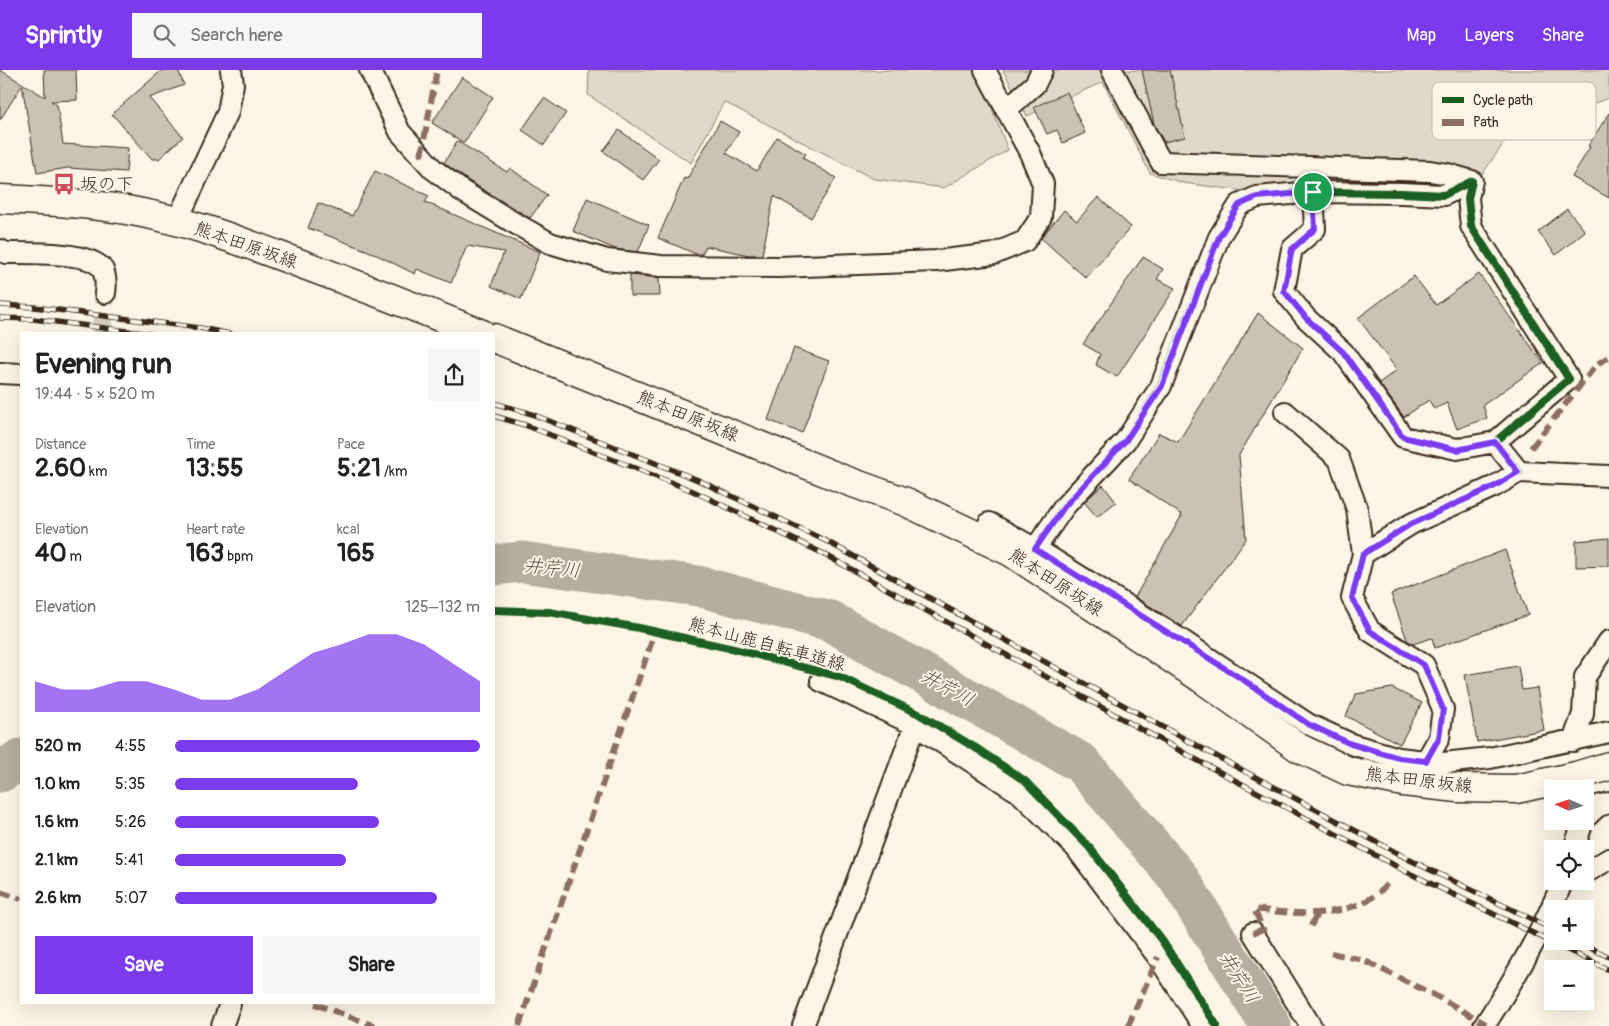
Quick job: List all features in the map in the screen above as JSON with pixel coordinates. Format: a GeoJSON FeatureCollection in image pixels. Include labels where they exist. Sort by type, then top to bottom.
{"type":"FeatureCollection","features":[{"type":"Feature","properties":{"kind":"main road","name":"熊本田原坂線"},"geometry":{"type":"LineString","coordinates":[[0,199],[131,210],[178,221],[322,271],[477,332]]}},
{"type":"Feature","properties":{"kind":"main road","name":"熊本田原坂線"},"geometry":{"type":"LineString","coordinates":[[495,338],[845,480],[906,502],[1011,552],[1201,678],[1300,748],[1348,771],[1403,782],[1458,788],[1516,788],[1576,776],[1609,766]]}},
{"type":"Feature","properties":{"kind":"street"},"geometry":{"type":"LineString","coordinates":[[178,221],[228,112],[233,84],[231,70]]}},
{"type":"Feature","properties":{"kind":"street"},"geometry":{"type":"LineString","coordinates":[[370,70],[400,132],[433,169],[462,191],[550,243],[607,260],[661,266],[779,267],[936,260],[994,254],[1025,241],[1041,217],[1043,184],[1030,153],[985,70]]}},
{"type":"Feature","properties":{"kind":"street"},"geometry":{"type":"LineString","coordinates":[[1006,110],[1034,84],[1042,70]]}},
{"type":"Feature","properties":{"kind":"street"},"geometry":{"type":"LineString","coordinates":[[1112,70],[1161,162],[1430,171],[1472,181]]}},
{"type":"Feature","properties":{"kind":"street"},"geometry":{"type":"LineString","coordinates":[[1035,549],[1064,507],[1126,440],[1162,386],[1219,237],[1239,205],[1257,197],[1313,192],[1444,195],[1472,181]]}},
{"type":"Feature","properties":{"kind":"street"},"geometry":{"type":"LineString","coordinates":[[1313,192],[1315,229],[1292,249],[1284,291],[1306,318],[1343,352],[1403,437],[1457,450],[1495,442],[1569,379],[1471,226],[1468,198],[1472,181]]}},
{"type":"Feature","properties":{"kind":"street"},"geometry":{"type":"LineString","coordinates":[[0,250],[6,253],[66,255],[91,260],[103,269],[106,284],[105,293]]}},
{"type":"Feature","properties":{"kind":"street"},"geometry":{"type":"LineString","coordinates":[[0,373],[20,374]]}},
{"type":"Feature","properties":{"kind":"street"},"geometry":{"type":"LineString","coordinates":[[1285,412],[1339,460],[1357,509],[1363,554],[1352,598],[1370,631],[1424,665],[1443,709],[1439,738],[1426,761]]}},
{"type":"Feature","properties":{"kind":"street"},"geometry":{"type":"LineString","coordinates":[[1495,442],[1518,472]]}},
{"type":"Feature","properties":{"kind":"street"},"geometry":{"type":"LineString","coordinates":[[1363,554],[1411,524],[1495,486],[1518,472],[1609,476]]}},
{"type":"Feature","properties":{"kind":"street"},"geometry":{"type":"LineString","coordinates":[[989,523],[1035,549],[1245,681],[1308,724],[1351,744],[1399,758],[1443,763],[1490,758],[1609,732]]}},
{"type":"Feature","properties":{"kind":"street"},"geometry":{"type":"LineString","coordinates":[[1573,741],[1583,714],[1585,677],[1609,641]]}},
{"type":"Feature","properties":{"kind":"street"},"geometry":{"type":"LineString","coordinates":[[820,681],[915,725],[1020,793],[1076,848],[1158,957],[1203,1026]]}},
{"type":"Feature","properties":{"kind":"street"},"geometry":{"type":"LineString","coordinates":[[803,1026],[915,725]]}},
{"type":"Feature","properties":{"kind":"street"},"geometry":{"type":"LineString","coordinates":[[1594,810],[1598,806],[1609,802]]}},
{"type":"Feature","properties":{"kind":"street"},"geometry":{"type":"LineString","coordinates":[[1594,868],[1609,859]]}},
{"type":"Feature","properties":{"kind":"street"},"geometry":{"type":"LineString","coordinates":[[1484,1026],[1544,926],[1559,890]]}},
{"type":"Feature","properties":{"kind":"street"},"geometry":{"type":"LineString","coordinates":[[1252,933],[1311,1026]]}},
{"type":"Feature","properties":{"kind":"street"},"geometry":{"type":"LineString","coordinates":[[222,1026],[230,1004]]}},
{"type":"Feature","properties":{"kind":"shaded area"},"geometry":{"type":"Polygon","coordinates":[[[589,70],[977,70],[1008,150],[944,188],[874,179],[724,102],[691,163],[588,95],[589,70]]]}},
{"type":"Feature","properties":{"kind":"shaded area"},"geometry":{"type":"Polygon","coordinates":[[[1003,70],[1609,70],[1609,98],[1596,102],[1596,82],[1432,82],[1432,140],[1506,140],[1483,173],[1443,203],[1267,194],[1183,183],[1150,173],[1103,82],[1027,116],[1003,70]]]}},
{"type":"Feature","properties":{"kind":"building"},"geometry":{"type":"Polygon","coordinates":[[[0,70],[45,97],[44,70],[76,70],[77,100],[51,101],[57,105],[63,144],[128,148],[126,172],[68,168],[37,173],[22,85],[0,120],[0,70]]]}},
{"type":"Feature","properties":{"kind":"building"},"geometry":{"type":"Polygon","coordinates":[[[162,70],[178,70],[184,85],[149,98],[183,137],[159,159],[152,159],[112,114],[162,70]]]}},
{"type":"Feature","properties":{"kind":"building"},"geometry":{"type":"Polygon","coordinates":[[[1142,70],[1170,70],[1185,137],[1164,142],[1154,124],[1142,70]]]}},
{"type":"Feature","properties":{"kind":"building"},"geometry":{"type":"Polygon","coordinates":[[[462,77],[493,97],[464,143],[432,123],[462,77]]]}},
{"type":"Feature","properties":{"kind":"building"},"geometry":{"type":"Polygon","coordinates":[[[1067,92],[1085,133],[1063,143],[1057,130],[1047,134],[1034,107],[1067,92]]]}},
{"type":"Feature","properties":{"kind":"building"},"geometry":{"type":"Polygon","coordinates":[[[544,98],[566,113],[544,145],[522,130],[544,98]]]}},
{"type":"Feature","properties":{"kind":"building"},"geometry":{"type":"Polygon","coordinates":[[[1609,113],[1609,198],[1572,177],[1590,147],[1588,146],[1592,140],[1596,140],[1596,133],[1609,113]]]}},
{"type":"Feature","properties":{"kind":"building"},"geometry":{"type":"Polygon","coordinates":[[[720,121],[739,132],[726,153],[757,171],[777,137],[806,154],[803,158],[836,178],[811,218],[774,196],[762,255],[749,255],[706,246],[702,254],[696,254],[658,238],[684,178],[687,179],[720,121]]]}},
{"type":"Feature","properties":{"kind":"building"},"geometry":{"type":"Polygon","coordinates":[[[619,130],[659,159],[643,180],[603,151],[619,130]]]}},
{"type":"Feature","properties":{"kind":"building"},"geometry":{"type":"Polygon","coordinates":[[[457,141],[507,172],[510,168],[547,195],[530,218],[469,181],[444,163],[457,141]]]}},
{"type":"Feature","properties":{"kind":"building"},"geometry":{"type":"Polygon","coordinates":[[[375,171],[429,196],[425,202],[540,252],[521,299],[491,286],[504,252],[467,246],[451,283],[417,269],[415,274],[371,252],[308,228],[318,203],[352,216],[375,171]]]}},
{"type":"Feature","properties":{"kind":"building"},"geometry":{"type":"Polygon","coordinates":[[[1098,197],[1131,227],[1086,278],[1041,238],[1064,210],[1077,221],[1098,197]]]}},
{"type":"Feature","properties":{"kind":"building"},"geometry":{"type":"Polygon","coordinates":[[[587,198],[649,225],[638,252],[615,249],[573,231],[587,198]]]}},
{"type":"Feature","properties":{"kind":"building"},"geometry":{"type":"Polygon","coordinates":[[[1567,209],[1585,231],[1556,255],[1538,232],[1567,209]]]}},
{"type":"Feature","properties":{"kind":"building"},"geometry":{"type":"Polygon","coordinates":[[[1143,257],[1163,269],[1157,279],[1175,288],[1117,377],[1096,365],[1100,354],[1083,344],[1143,257]]]}},
{"type":"Feature","properties":{"kind":"building"},"geometry":{"type":"Polygon","coordinates":[[[1479,274],[1543,363],[1483,405],[1487,418],[1457,429],[1447,403],[1434,409],[1429,400],[1404,417],[1379,383],[1397,370],[1358,318],[1414,276],[1436,305],[1479,274]]]}},
{"type":"Feature","properties":{"kind":"building"},"geometry":{"type":"Polygon","coordinates":[[[630,275],[659,278],[660,296],[630,296],[630,275]]]}},
{"type":"Feature","properties":{"kind":"building"},"geometry":{"type":"Polygon","coordinates":[[[1258,313],[1303,348],[1239,455],[1246,539],[1182,626],[1135,597],[1182,515],[1129,479],[1159,433],[1178,442],[1258,313]]]}},
{"type":"Feature","properties":{"kind":"building"},"geometry":{"type":"Polygon","coordinates":[[[794,348],[829,361],[802,433],[768,420],[794,348]]]}},
{"type":"Feature","properties":{"kind":"building"},"geometry":{"type":"Polygon","coordinates":[[[1103,485],[1116,502],[1097,517],[1084,502],[1103,485]]]}},
{"type":"Feature","properties":{"kind":"building"},"geometry":{"type":"Polygon","coordinates":[[[1609,538],[1609,566],[1576,567],[1576,541],[1609,538]]]}},
{"type":"Feature","properties":{"kind":"building"},"geometry":{"type":"Polygon","coordinates":[[[1505,550],[1528,615],[1435,648],[1432,638],[1413,644],[1407,640],[1391,594],[1505,550]]]}},
{"type":"Feature","properties":{"kind":"building"},"geometry":{"type":"Polygon","coordinates":[[[1518,666],[1522,690],[1537,688],[1544,730],[1477,742],[1465,675],[1518,666]]]}},
{"type":"Feature","properties":{"kind":"building"},"geometry":{"type":"Polygon","coordinates":[[[1392,688],[1422,703],[1400,744],[1346,716],[1356,694],[1392,688]]]}},
{"type":"Feature","properties":{"kind":"waterway","name":"井芹川"},"geometry":{"type":"LineString","coordinates":[[495,565],[522,562],[698,586],[830,621],[1081,763],[1177,876],[1271,1026]]}},
{"type":"Feature","properties":{"kind":"waterway","name":"井芹川"},"geometry":{"type":"LineString","coordinates":[[0,772],[20,760]]}},
{"type":"Feature","properties":{"kind":"tunnel"},"geometry":{"type":"LineString","coordinates":[[102,332],[105,293]]}},
{"type":"Feature","properties":{"kind":"railway"},"geometry":{"type":"LineString","coordinates":[[0,305],[34,307],[220,332]]}},
{"type":"Feature","properties":{"kind":"railway"},"geometry":{"type":"LineString","coordinates":[[0,318],[33,319],[135,332]]}},
{"type":"Feature","properties":{"kind":"railway"},"geometry":{"type":"LineString","coordinates":[[495,403],[529,413],[698,480],[826,541],[1203,749],[1412,861],[1544,925]]}},
{"type":"Feature","properties":{"kind":"railway"},"geometry":{"type":"LineString","coordinates":[[495,416],[525,425],[693,491],[820,552],[1197,760],[1407,872],[1609,970]]}},
{"type":"Feature","properties":{"kind":"railway"},"geometry":{"type":"LineString","coordinates":[[1594,950],[1609,957]]}},
{"type":"Feature","properties":{"kind":"marked path"},"geometry":{"type":"LineString","coordinates":[[421,156],[437,70]]}},
{"type":"Feature","properties":{"kind":"marked path"},"geometry":{"type":"LineString","coordinates":[[1531,448],[1597,364],[1609,357]]}},
{"type":"Feature","properties":{"kind":"marked path"},"geometry":{"type":"LineString","coordinates":[[519,1026],[655,632]]}},
{"type":"Feature","properties":{"kind":"marked path"},"geometry":{"type":"LineString","coordinates":[[1253,933],[1263,929],[1254,909],[1317,913],[1348,908],[1363,903],[1376,895],[1390,881]]}},
{"type":"Feature","properties":{"kind":"marked path"},"geometry":{"type":"LineString","coordinates":[[0,892],[20,899]]}},
{"type":"Feature","properties":{"kind":"marked path"},"geometry":{"type":"LineString","coordinates":[[1311,926],[1318,912]]}},
{"type":"Feature","properties":{"kind":"marked path"},"geometry":{"type":"LineString","coordinates":[[1331,953],[1363,960],[1440,998],[1486,1024]]}},
{"type":"Feature","properties":{"kind":"marked path"},"geometry":{"type":"LineString","coordinates":[[1128,1026],[1158,957]]}},
{"type":"Feature","properties":{"kind":"marked path"},"geometry":{"type":"LineString","coordinates":[[315,1004],[375,1026]]}},
{"type":"Feature","properties":{"kind":"cycle path"},"geometry":{"type":"LineString","coordinates":[[1035,549],[1064,507],[1126,440],[1161,386],[1219,237],[1239,205],[1257,197],[1313,192],[1444,195],[1472,181],[1468,198],[1471,226],[1569,379],[1495,442],[1519,472]]}},
{"type":"Feature","properties":{"kind":"cycle path","name":"熊本山鹿自転車道線"},"geometry":{"type":"LineString","coordinates":[[495,610],[549,612],[639,628],[738,650],[840,677],[919,714],[979,750],[1025,781],[1089,847],[1163,942],[1217,1026]]}},
{"type":"Feature","properties":{"kind":"place","name":"坂の下"},"geometry":{"type":"Point","coordinates":[64,184]}},
{"type":"Feature","properties":{"kind":"route"},"geometry":{"type":"LineString","coordinates":[[1313,192],[1315,229],[1292,249],[1284,291],[1306,318],[1343,352],[1403,437],[1457,450],[1495,442],[1518,472],[1495,486],[1411,524],[1363,554],[1352,598],[1370,631],[1424,665],[1443,709],[1439,738],[1426,761],[1399,758],[1351,744],[1308,724],[1245,681],[1035,549],[1064,507],[1126,440],[1162,386],[1219,237],[1239,205],[1257,197],[1313,192]]}}]}
